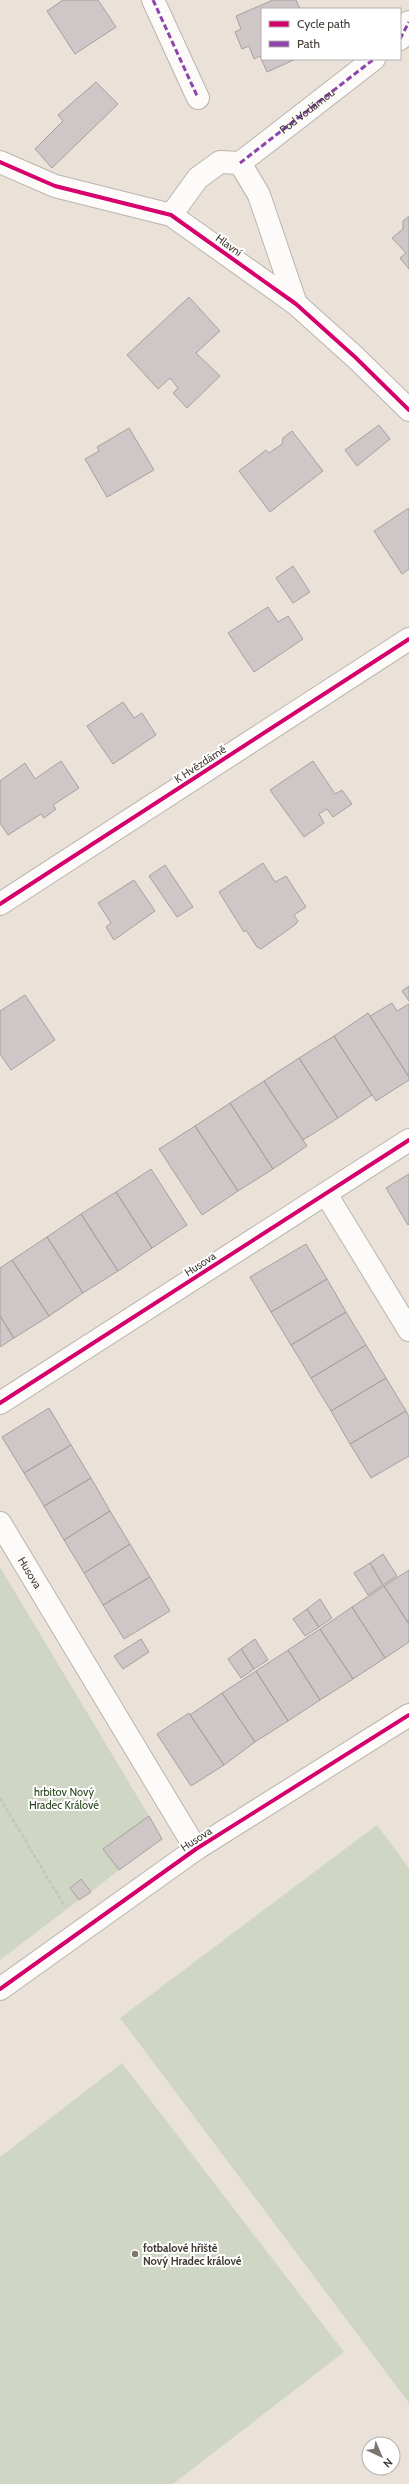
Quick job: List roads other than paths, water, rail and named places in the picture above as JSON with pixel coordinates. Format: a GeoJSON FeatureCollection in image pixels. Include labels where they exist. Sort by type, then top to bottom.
{"type":"FeatureCollection","features":[{"type":"Feature","properties":{"kind":"street"},"geometry":{"type":"LineString","coordinates":[[153,0],[198,98]]}},
{"type":"Feature","properties":{"kind":"street"},"geometry":{"type":"LineString","coordinates":[[401,37],[409,22]]}},
{"type":"Feature","properties":{"kind":"street","name":"Pod Vodárnou"},"geometry":{"type":"LineString","coordinates":[[240,163],[373,60]]}},
{"type":"Feature","properties":{"kind":"street","name":"Hlavní"},"geometry":{"type":"LineString","coordinates":[[0,162],[55,186],[170,215],[296,304],[355,357],[409,410]]}},
{"type":"Feature","properties":{"kind":"street"},"geometry":{"type":"LineString","coordinates":[[170,215],[198,178],[220,162],[240,163],[259,195],[296,304]]}},
{"type":"Feature","properties":{"kind":"street","name":"K Hvězdárně"},"geometry":{"type":"LineString","coordinates":[[0,904],[409,639]]}},
{"type":"Feature","properties":{"kind":"street","name":"Husova"},"geometry":{"type":"LineString","coordinates":[[0,1403],[409,1140]]}},
{"type":"Feature","properties":{"kind":"street"},"geometry":{"type":"LineString","coordinates":[[326,1194],[409,1330]]}},
{"type":"Feature","properties":{"kind":"street","name":"Husova"},"geometry":{"type":"LineString","coordinates":[[0,1523],[196,1849]]}},
{"type":"Feature","properties":{"kind":"street","name":"Husova"},"geometry":{"type":"LineString","coordinates":[[0,1989],[196,1849],[409,1715]]}},
{"type":"Feature","properties":{"kind":"place","name":"fotbalové hřiště Nový Hradec králové"},"geometry":{"type":"Point","coordinates":[135,2254]}},
{"type":"Feature","properties":{"kind":"park label","name":"hrbitov Nový Hradec Králové"},"geometry":{"type":"Point","coordinates":[64,1798]}}]}
